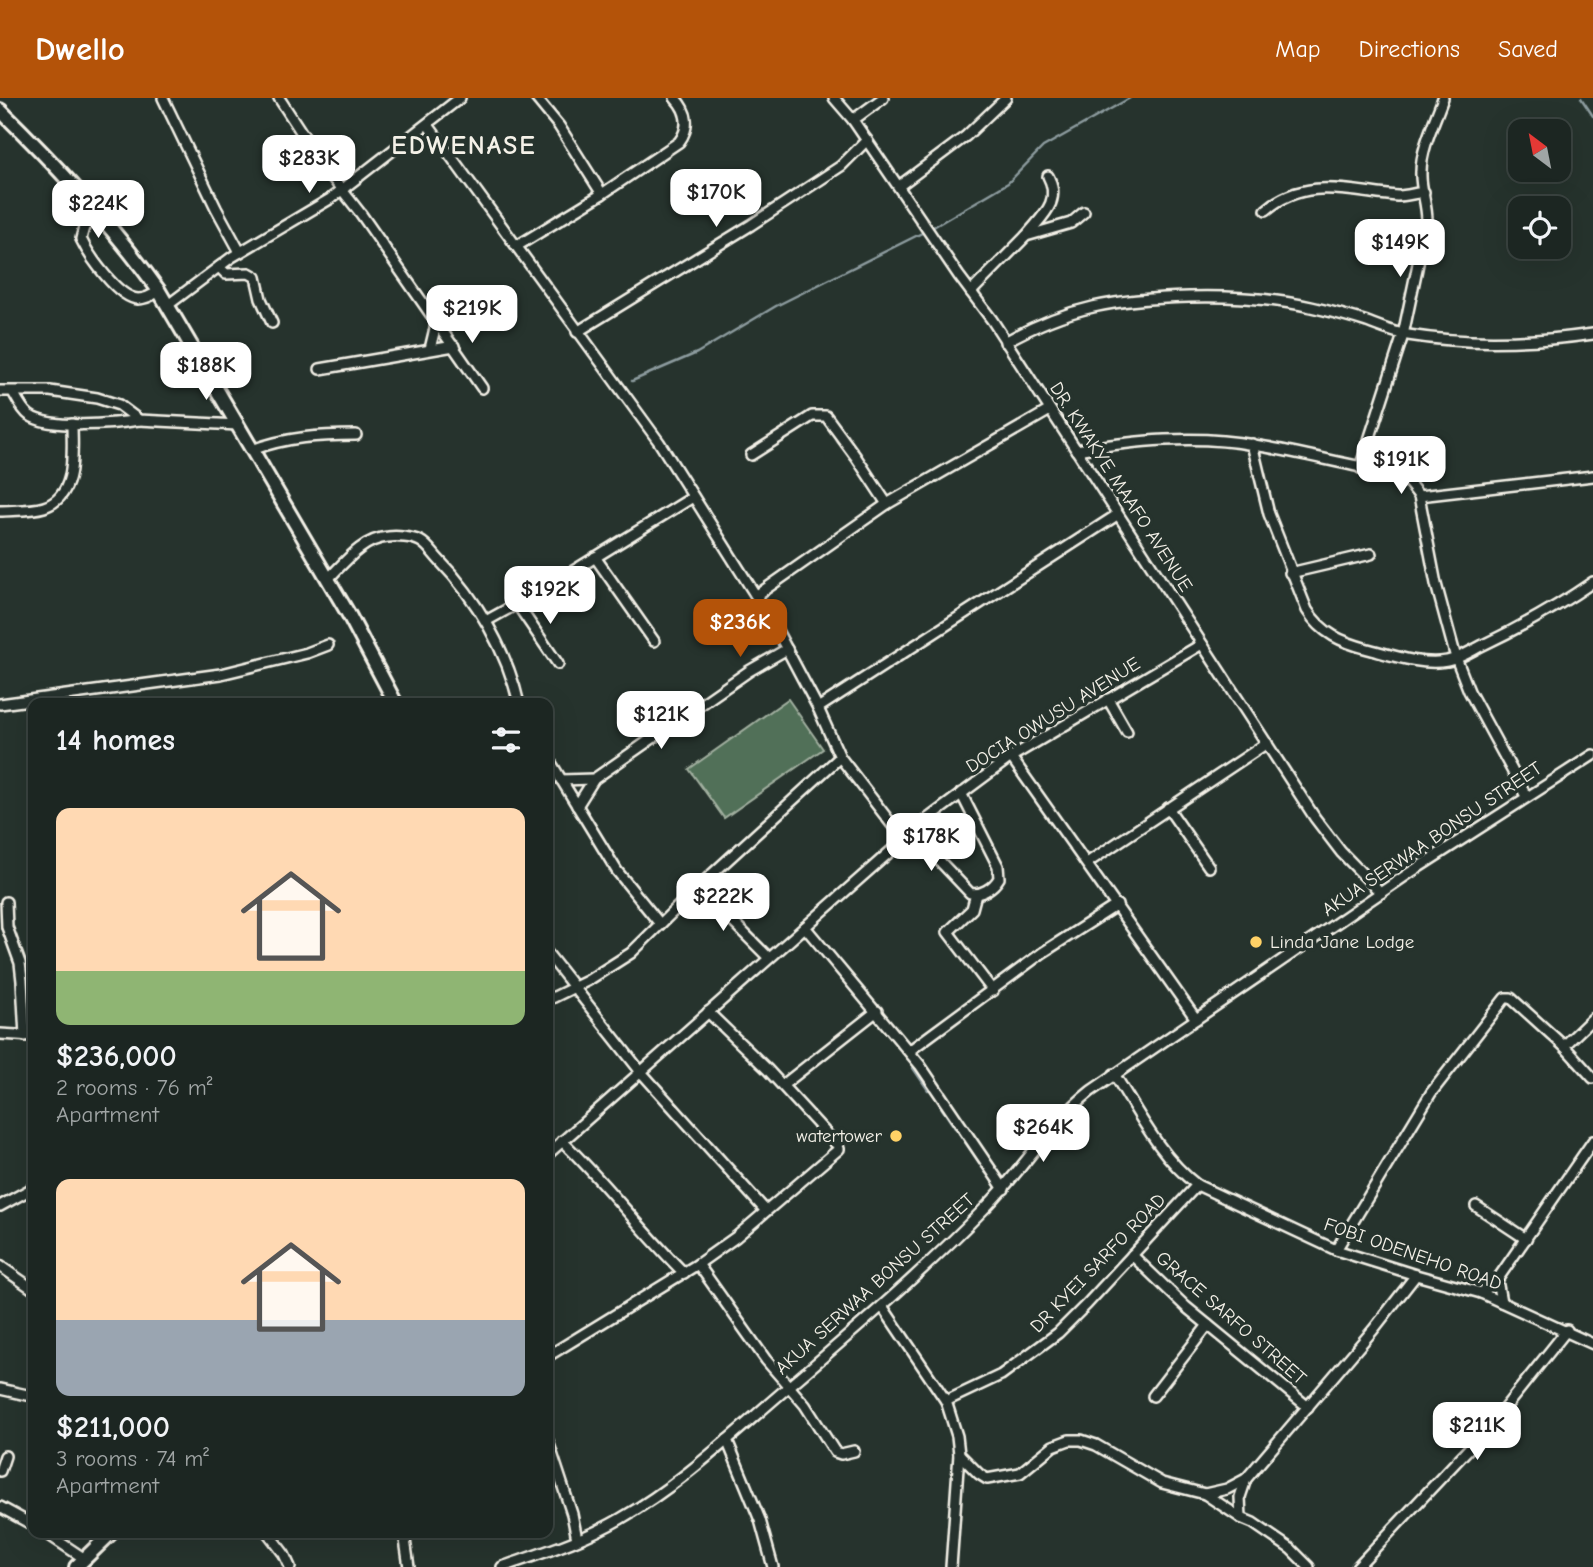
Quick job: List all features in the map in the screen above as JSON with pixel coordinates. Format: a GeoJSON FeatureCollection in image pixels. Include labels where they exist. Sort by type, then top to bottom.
{"type":"FeatureCollection","features":[{"type":"Feature","properties":{"kind":"street"},"geometry":{"type":"LineString","coordinates":[[163,98],[240,253]]}},
{"type":"Feature","properties":{"kind":"street"},"geometry":{"type":"LineString","coordinates":[[279,98],[324,167],[437,320],[482,388]]}},
{"type":"Feature","properties":{"kind":"street"},"geometry":{"type":"LineString","coordinates":[[536,98],[559,126],[602,194]]}},
{"type":"Feature","properties":{"kind":"street"},"geometry":{"type":"LineString","coordinates":[[517,246],[669,151],[684,136],[687,125],[686,113],[675,98]]}},
{"type":"Feature","properties":{"kind":"street","name":"DR. KWAKYE MAAFO AVENUE"},"geometry":{"type":"LineString","coordinates":[[834,98],[853,120],[1005,342],[1323,830],[1381,892]]}},
{"type":"Feature","properties":{"kind":"street"},"geometry":{"type":"LineString","coordinates":[[853,120],[883,98]]}},
{"type":"Feature","properties":{"kind":"street"},"geometry":{"type":"LineString","coordinates":[[899,186],[966,136],[1006,98]]}},
{"type":"Feature","properties":{"kind":"street"},"geometry":{"type":"LineString","coordinates":[[1360,468],[1403,335],[1427,221],[1427,204],[1420,175],[1421,162],[1443,98]]}},
{"type":"Feature","properties":{"kind":"street"},"geometry":{"type":"LineString","coordinates":[[168,305],[240,253],[343,190],[458,99]]}},
{"type":"Feature","properties":{"kind":"street"},"geometry":{"type":"LineString","coordinates":[[0,110],[39,148],[159,291],[328,579],[393,698]]}},
{"type":"Feature","properties":{"kind":"street"},"geometry":{"type":"LineString","coordinates":[[428,125],[659,442],[757,595],[818,708],[840,757],[903,839]]}},
{"type":"Feature","properties":{"kind":"street"},"geometry":{"type":"LineString","coordinates":[[577,332],[841,166],[867,140]]}},
{"type":"Feature","properties":{"kind":"street"},"geometry":{"type":"LineString","coordinates":[[971,292],[1026,236],[1054,198],[1054,190],[1048,176]]}},
{"type":"Feature","properties":{"kind":"street"},"geometry":{"type":"LineString","coordinates":[[1266,209],[1275,202],[1308,189],[1349,189],[1400,196],[1424,192]]}},
{"type":"Feature","properties":{"kind":"street"},"geometry":{"type":"LineString","coordinates":[[1026,236],[1071,223],[1084,212]]}},
{"type":"Feature","properties":{"kind":"street"},"geometry":{"type":"LineString","coordinates":[[97,215],[85,227],[81,239],[105,274],[123,292],[135,299],[159,291]]}},
{"type":"Feature","properties":{"kind":"street"},"geometry":{"type":"LineString","coordinates":[[219,267],[226,274],[248,273],[256,277],[265,311],[272,323]]}},
{"type":"Feature","properties":{"kind":"street"},"geometry":{"type":"LineString","coordinates":[[1005,342],[1047,321],[1105,303],[1208,296],[1246,297],[1301,304],[1403,335],[1454,342],[1531,342],[1593,334]]}},
{"type":"Feature","properties":{"kind":"street"},"geometry":{"type":"LineString","coordinates":[[429,349],[437,320]]}},
{"type":"Feature","properties":{"kind":"street"},"geometry":{"type":"LineString","coordinates":[[320,369],[454,346]]}},
{"type":"Feature","properties":{"kind":"street"},"geometry":{"type":"LineString","coordinates":[[0,391],[50,391],[109,400],[139,420]]}},
{"type":"Feature","properties":{"kind":"street"},"geometry":{"type":"LineString","coordinates":[[13,392],[31,417],[72,424],[139,420],[238,425]]}},
{"type":"Feature","properties":{"kind":"street"},"geometry":{"type":"LineString","coordinates":[[757,595],[887,505],[1050,410]]}},
{"type":"Feature","properties":{"kind":"street"},"geometry":{"type":"LineString","coordinates":[[751,455],[812,416],[826,416],[887,505]]}},
{"type":"Feature","properties":{"kind":"street"},"geometry":{"type":"LineString","coordinates":[[0,511],[44,507],[64,490],[72,470],[72,424]]}},
{"type":"Feature","properties":{"kind":"street"},"geometry":{"type":"LineString","coordinates":[[252,450],[278,441],[356,435]]}},
{"type":"Feature","properties":{"kind":"street"},"geometry":{"type":"LineString","coordinates":[[1076,450],[1128,443],[1181,441],[1252,444],[1405,478],[1419,496],[1436,584],[1455,658],[1469,691],[1526,796]]}},
{"type":"Feature","properties":{"kind":"street"},"geometry":{"type":"LineString","coordinates":[[1252,444],[1269,514],[1290,573],[1314,622],[1335,638],[1351,645],[1434,662],[1455,658],[1557,607],[1593,582]]}},
{"type":"Feature","properties":{"kind":"street"},"geometry":{"type":"LineString","coordinates":[[1419,496],[1593,476]]}},
{"type":"Feature","properties":{"kind":"street"},"geometry":{"type":"LineString","coordinates":[[486,621],[694,497]]}},
{"type":"Feature","properties":{"kind":"street"},"geometry":{"type":"LineString","coordinates":[[818,708],[1116,515]]}},
{"type":"Feature","properties":{"kind":"street"},"geometry":{"type":"LineString","coordinates":[[328,579],[368,543],[387,537],[419,540],[444,565],[486,621],[505,658],[517,698]]}},
{"type":"Feature","properties":{"kind":"street"},"geometry":{"type":"LineString","coordinates":[[1290,573],[1371,554]]}},
{"type":"Feature","properties":{"kind":"street"},"geometry":{"type":"LineString","coordinates":[[595,557],[653,641]]}},
{"type":"Feature","properties":{"kind":"street"},"geometry":{"type":"LineString","coordinates":[[517,604],[558,664]]}},
{"type":"Feature","properties":{"kind":"street","name":"DOCIA OWUSU AVENUE"},"geometry":{"type":"LineString","coordinates":[[553,1149],[903,839],[961,793],[1011,757],[1202,644]]}},
{"type":"Feature","properties":{"kind":"street"},"geometry":{"type":"LineString","coordinates":[[44,698],[221,674],[307,653],[328,645]]}},
{"type":"Feature","properties":{"kind":"street"},"geometry":{"type":"LineString","coordinates":[[577,807],[594,779],[749,671],[787,649]]}},
{"type":"Feature","properties":{"kind":"street"},"geometry":{"type":"LineString","coordinates":[[1108,699],[1127,732]]}},
{"type":"Feature","properties":{"kind":"street"},"geometry":{"type":"LineString","coordinates":[[0,704],[28,700]]}},
{"type":"Feature","properties":{"kind":"street"},"geometry":{"type":"LineString","coordinates":[[1087,863],[1268,743]]}},
{"type":"Feature","properties":{"kind":"street","name":"AKUA SERWAA BONSU STREET"},"geometry":{"type":"LineString","coordinates":[[502,1567],[577,1539],[637,1508],[727,1440],[882,1306],[1004,1189],[1048,1132],[1080,1099],[1381,892],[1593,755]]}},
{"type":"Feature","properties":{"kind":"street"},"geometry":{"type":"LineString","coordinates":[[553,998],[573,989],[625,957],[840,757]]}},
{"type":"Feature","properties":{"kind":"street"},"geometry":{"type":"LineString","coordinates":[[1011,757],[1196,1019]]}},
{"type":"Feature","properties":{"kind":"street"},"geometry":{"type":"LineString","coordinates":[[553,766],[617,871],[660,924]]}},
{"type":"Feature","properties":{"kind":"street"},"geometry":{"type":"LineString","coordinates":[[561,780],[594,779]]}},
{"type":"Feature","properties":{"kind":"street"},"geometry":{"type":"LineString","coordinates":[[961,793],[999,872],[996,883],[976,894],[972,909],[948,932],[993,991]]}},
{"type":"Feature","properties":{"kind":"street"},"geometry":{"type":"LineString","coordinates":[[1168,808],[1209,867]]}},
{"type":"Feature","properties":{"kind":"street"},"geometry":{"type":"LineString","coordinates":[[912,832],[966,889],[976,894]]}},
{"type":"Feature","properties":{"kind":"street"},"geometry":{"type":"LineString","coordinates":[[698,887],[769,958]]}},
{"type":"Feature","properties":{"kind":"street"},"geometry":{"type":"LineString","coordinates":[[6,902],[7,927],[20,963],[28,1028]]}},
{"type":"Feature","properties":{"kind":"street"},"geometry":{"type":"LineString","coordinates":[[909,1051],[1041,953],[1117,905]]}},
{"type":"Feature","properties":{"kind":"street"},"geometry":{"type":"LineString","coordinates":[[805,927],[909,1051],[1004,1189]]}},
{"type":"Feature","properties":{"kind":"street"},"geometry":{"type":"LineString","coordinates":[[553,961],[641,1072],[766,1211]]}},
{"type":"Feature","properties":{"kind":"street"},"geometry":{"type":"LineString","coordinates":[[1336,1250],[1431,1093],[1505,998],[1509,997],[1564,1046],[1593,1078]]}},
{"type":"Feature","properties":{"kind":"street"},"geometry":{"type":"LineString","coordinates":[[783,1085],[877,1011]]}},
{"type":"Feature","properties":{"kind":"street"},"geometry":{"type":"LineString","coordinates":[[553,1353],[698,1264],[839,1149],[783,1085],[708,1012]]}},
{"type":"Feature","properties":{"kind":"street"},"geometry":{"type":"LineString","coordinates":[[1564,1046],[1593,1018]]}},
{"type":"Feature","properties":{"kind":"street"},"geometry":{"type":"LineString","coordinates":[[0,1034],[28,1036]]}},
{"type":"Feature","properties":{"kind":"street","name":"FOBI ODENEHO ROAD"},"geometry":{"type":"LineString","coordinates":[[1114,1074],[1166,1153],[1178,1169],[1196,1185],[1336,1250],[1481,1293],[1593,1344]]}},
{"type":"Feature","properties":{"kind":"street"},"geometry":{"type":"LineString","coordinates":[[562,1141],[601,1180],[654,1244],[684,1273]]}},
{"type":"Feature","properties":{"kind":"street"},"geometry":{"type":"LineString","coordinates":[[1481,1293],[1497,1280],[1593,1141]]}},
{"type":"Feature","properties":{"kind":"street","name":"DR KYEI SARFO ROAD"},"geometry":{"type":"LineString","coordinates":[[946,1401],[1001,1374],[1040,1348],[1087,1304],[1196,1185]]}},
{"type":"Feature","properties":{"kind":"street"},"geometry":{"type":"LineString","coordinates":[[0,1206],[28,1191]]}},
{"type":"Feature","properties":{"kind":"street"},"geometry":{"type":"LineString","coordinates":[[1476,1206],[1526,1239]]}},
{"type":"Feature","properties":{"kind":"street","name":"GRACE SARFO STREET"},"geometry":{"type":"LineString","coordinates":[[1132,1255],[1186,1307],[1308,1407]]}},
{"type":"Feature","properties":{"kind":"street"},"geometry":{"type":"LineString","coordinates":[[698,1264],[766,1360],[805,1405],[835,1452],[841,1454],[854,1451]]}},
{"type":"Feature","properties":{"kind":"street"},"geometry":{"type":"LineString","coordinates":[[0,1266],[28,1286]]}},
{"type":"Feature","properties":{"kind":"street"},"geometry":{"type":"LineString","coordinates":[[1205,1494],[1227,1489],[1246,1479],[1373,1330],[1416,1275]]}},
{"type":"Feature","properties":{"kind":"street"},"geometry":{"type":"LineString","coordinates":[[1497,1280],[1501,1302]]}},
{"type":"Feature","properties":{"kind":"street"},"geometry":{"type":"LineString","coordinates":[[882,1306],[946,1401],[957,1436],[959,1454],[951,1567]]}},
{"type":"Feature","properties":{"kind":"street"},"geometry":{"type":"LineString","coordinates":[[1153,1396],[1208,1325]]}},
{"type":"Feature","properties":{"kind":"street"},"geometry":{"type":"LineString","coordinates":[[1357,1567],[1491,1425],[1567,1330]]}},
{"type":"Feature","properties":{"kind":"street"},"geometry":{"type":"LineString","coordinates":[[0,1389],[28,1395]]}},
{"type":"Feature","properties":{"kind":"street"},"geometry":{"type":"LineString","coordinates":[[727,1440],[760,1520],[773,1567]]}},
{"type":"Feature","properties":{"kind":"street"},"geometry":{"type":"LineString","coordinates":[[959,1454],[987,1479],[1020,1473],[1053,1446],[1069,1440],[1081,1440],[1096,1445],[1162,1483],[1205,1494],[1291,1549],[1309,1567]]}},
{"type":"Feature","properties":{"kind":"street"},"geometry":{"type":"LineString","coordinates":[[553,1456],[572,1514],[577,1539]]}},
{"type":"Feature","properties":{"kind":"street"},"geometry":{"type":"LineString","coordinates":[[0,1471],[5,1457]]}},
{"type":"Feature","properties":{"kind":"street"},"geometry":{"type":"LineString","coordinates":[[1241,1518],[1240,1497],[1246,1479]]}},
{"type":"Feature","properties":{"kind":"street"},"geometry":{"type":"LineString","coordinates":[[0,1507],[28,1522]]}},
{"type":"Feature","properties":{"kind":"street"},"geometry":{"type":"LineString","coordinates":[[52,1538],[80,1563],[106,1538]]}},
{"type":"Feature","properties":{"kind":"street"},"geometry":{"type":"LineString","coordinates":[[272,1538],[290,1567]]}},
{"type":"Feature","properties":{"kind":"street"},"geometry":{"type":"LineString","coordinates":[[405,1538],[409,1567]]}},
{"type":"Feature","properties":{"kind":"green space"},"geometry":{"type":"Polygon","coordinates":[[[788,699],[823,749],[724,818],[689,769],[788,699]]]}},
{"type":"Feature","properties":{"kind":"waterway"},"geometry":{"type":"LineString","coordinates":[[930,229],[1008,183],[1043,147],[1130,98]]}},
{"type":"Feature","properties":{"kind":"waterway"},"geometry":{"type":"LineString","coordinates":[[1581,98],[1593,116]]}},
{"type":"Feature","properties":{"kind":"waterway"},"geometry":{"type":"LineString","coordinates":[[632,381],[697,353],[776,306],[924,232]]}},
{"type":"Feature","properties":{"kind":"waterway"},"geometry":{"type":"LineString","coordinates":[[913,1068],[928,1090]]}},
{"type":"Feature","properties":{"kind":"waterway"},"geometry":{"type":"LineString","coordinates":[[941,1107],[955,1128]]}},
{"type":"Feature","properties":{"kind":"waterway"},"geometry":{"type":"LineString","coordinates":[[959,1133],[986,1173]]}},
{"type":"Feature","properties":{"kind":"place","name":"Linda Jane Lodge"},"geometry":{"type":"Point","coordinates":[1256,942]}},
{"type":"Feature","properties":{"kind":"place","name":"watertower"},"geometry":{"type":"Point","coordinates":[896,1136]}},
{"type":"Feature","properties":{"kind":"district","name":"EDWENASE"},"geometry":{"type":"Point","coordinates":[464,146]}}]}
